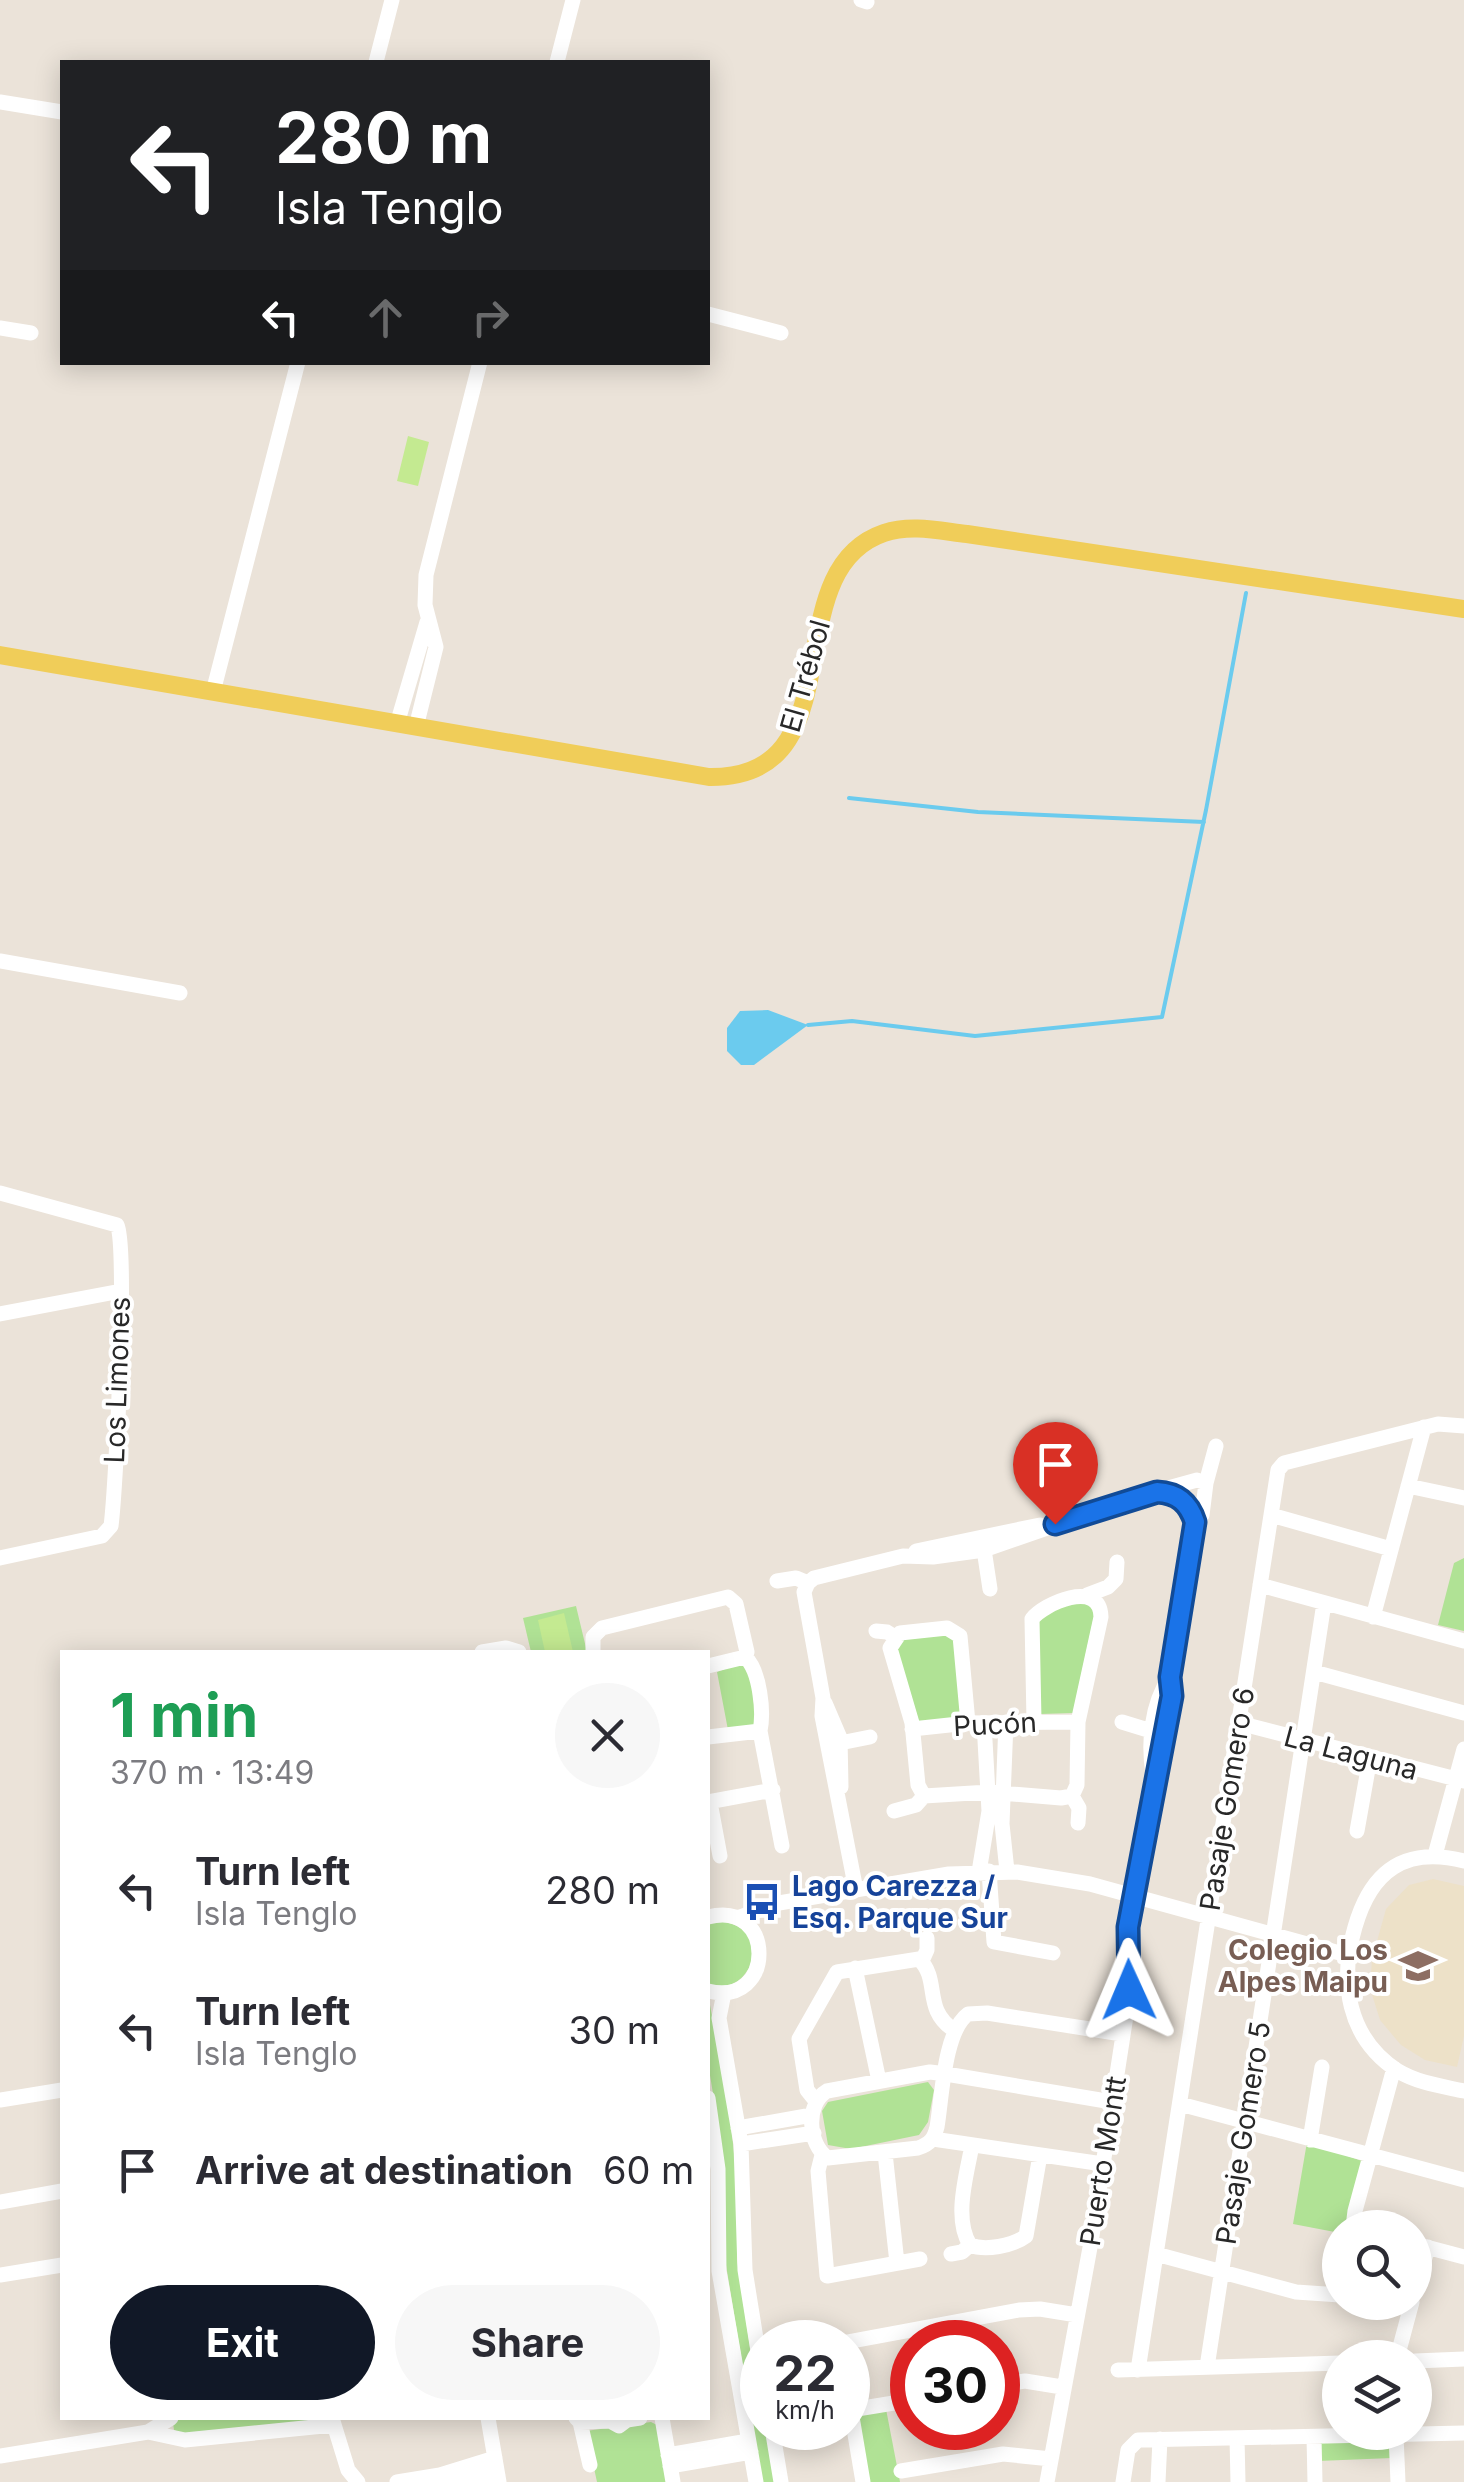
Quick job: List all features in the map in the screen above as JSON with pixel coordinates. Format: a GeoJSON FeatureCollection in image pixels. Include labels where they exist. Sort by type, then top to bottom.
{"type":"FeatureCollection","features":[{"type":"Feature","properties":{"kind":"main road","name":"El Trébol"},"geometry":{"type":"LineString","coordinates":[[0,654],[710,777],[748,774],[778,753],[796,726],[830,587],[842,565],[875,536],[909,528],[1464,609]]}},
{"type":"Feature","properties":{"kind":"street"},"geometry":{"type":"LineString","coordinates":[[377,60],[392,0]]}},
{"type":"Feature","properties":{"kind":"street"},"geometry":{"type":"LineString","coordinates":[[557,60],[572,0]]}},
{"type":"Feature","properties":{"kind":"street"},"geometry":{"type":"LineString","coordinates":[[0,102],[60,112]]}},
{"type":"Feature","properties":{"kind":"street"},"geometry":{"type":"LineString","coordinates":[[710,315],[782,333]]}},
{"type":"Feature","properties":{"kind":"street"},"geometry":{"type":"LineString","coordinates":[[0,328],[31,333]]}},
{"type":"Feature","properties":{"kind":"street"},"geometry":{"type":"LineString","coordinates":[[213,692],[297,365]]}},
{"type":"Feature","properties":{"kind":"street"},"geometry":{"type":"LineString","coordinates":[[416,728],[435,655],[424,596],[426,575],[479,365]]}},
{"type":"Feature","properties":{"kind":"street"},"geometry":{"type":"LineString","coordinates":[[397,724],[427,622]]}},
{"type":"Feature","properties":{"kind":"street"},"geometry":{"type":"LineString","coordinates":[[0,961],[180,993]]}},
{"type":"Feature","properties":{"kind":"street","name":"Los Limones"},"geometry":{"type":"LineString","coordinates":[[0,1193],[114,1223],[119,1228],[121,1291],[112,1522],[108,1532],[0,1558]]}},
{"type":"Feature","properties":{"kind":"street"},"geometry":{"type":"LineString","coordinates":[[0,1314],[121,1291]]}},
{"type":"Feature","properties":{"kind":"street"},"geometry":{"type":"LineString","coordinates":[[1373,1617],[1424,1427],[1444,1423],[1464,1426]]}},
{"type":"Feature","properties":{"kind":"street","name":"Pasaje Gomero 6"},"geometry":{"type":"LineString","coordinates":[[1138,2370],[1280,1466],[1424,1427]]}},
{"type":"Feature","properties":{"kind":"street","name":"Puerto Montt"},"geometry":{"type":"LineString","coordinates":[[1047,2482],[1129,1990],[1128,1927],[1145,1848],[1163,1687],[1170,1677],[1195,1529],[1202,1515],[1216,1446]]}},
{"type":"Feature","properties":{"kind":"street"},"geometry":{"type":"LineString","coordinates":[[806,1588],[814,1578],[925,1548],[1012,1542],[1157,1492],[1197,1480],[1206,1483]]}},
{"type":"Feature","properties":{"kind":"street"},"geometry":{"type":"LineString","coordinates":[[1408,1486],[1464,1498]]}},
{"type":"Feature","properties":{"kind":"street"},"geometry":{"type":"LineString","coordinates":[[1157,1492],[1174,1494],[1184,1501],[1191,1510],[1195,1529]]}},
{"type":"Feature","properties":{"kind":"street"},"geometry":{"type":"LineString","coordinates":[[1271,1515],[1391,1549]]}},
{"type":"Feature","properties":{"kind":"street"},"geometry":{"type":"LineString","coordinates":[[983,1543],[990,1589]]}},
{"type":"Feature","properties":{"kind":"street"},"geometry":{"type":"LineString","coordinates":[[1034,1721],[1025,1620],[1108,1587],[1118,1575],[1117,1562]]}},
{"type":"Feature","properties":{"kind":"street"},"geometry":{"type":"LineString","coordinates":[[777,1581],[796,1578],[806,1588],[856,1890]]}},
{"type":"Feature","properties":{"kind":"street"},"geometry":{"type":"LineString","coordinates":[[1260,1585],[1464,1641]]}},
{"type":"Feature","properties":{"kind":"street"},"geometry":{"type":"LineString","coordinates":[[894,1811],[916,1804],[924,1796],[996,1792],[1072,1796],[1077,1785],[1078,1722],[1108,1587]]}},
{"type":"Feature","properties":{"kind":"street"},"geometry":{"type":"LineString","coordinates":[[1087,1595],[1097,1601],[1101,1611]]}},
{"type":"Feature","properties":{"kind":"street"},"geometry":{"type":"LineString","coordinates":[[594,1650],[592,1637],[602,1628],[728,1597],[733,1599],[747,1652],[744,1657],[710,1666]]}},
{"type":"Feature","properties":{"kind":"street","name":"Pasaje Gomero 5"},"geometry":{"type":"LineString","coordinates":[[1207,2367],[1324,1603]]}},
{"type":"Feature","properties":{"kind":"street"},"geometry":{"type":"LineString","coordinates":[[956,1631],[964,1623],[972,1622]]}},
{"type":"Feature","properties":{"kind":"street"},"geometry":{"type":"LineString","coordinates":[[924,1796],[918,1785],[912,1729],[892,1655],[895,1638],[904,1632],[947,1628],[956,1631],[963,1645],[976,1723],[996,1792],[1008,1871]]}},
{"type":"Feature","properties":{"kind":"street"},"geometry":{"type":"LineString","coordinates":[[876,1630],[895,1638]]}},
{"type":"Feature","properties":{"kind":"street"},"geometry":{"type":"LineString","coordinates":[[744,1657],[752,1664],[763,1719],[760,1731],[782,1846]]}},
{"type":"Feature","properties":{"kind":"street"},"geometry":{"type":"LineString","coordinates":[[1314,1672],[1464,1713]]}},
{"type":"Feature","properties":{"kind":"street"},"geometry":{"type":"LineString","coordinates":[[1006,1722],[984,1871],[994,1942],[1053,1952]]}},
{"type":"Feature","properties":{"kind":"street","name":"Pucón"},"geometry":{"type":"LineString","coordinates":[[912,1729],[976,1723],[1078,1722]]}},
{"type":"Feature","properties":{"kind":"street"},"geometry":{"type":"LineString","coordinates":[[1122,1722],[1158,1733]]}},
{"type":"Feature","properties":{"kind":"street","name":"La Laguna"},"geometry":{"type":"LineString","coordinates":[[1239,1723],[1460,1780]]}},
{"type":"Feature","properties":{"kind":"street"},"geometry":{"type":"LineString","coordinates":[[710,1737],[760,1731]]}},
{"type":"Feature","properties":{"kind":"street"},"geometry":{"type":"LineString","coordinates":[[834,1744],[870,1737]]}},
{"type":"Feature","properties":{"kind":"street"},"geometry":{"type":"LineString","coordinates":[[1435,1855],[1460,1780],[1464,1749]]}},
{"type":"Feature","properties":{"kind":"street"},"geometry":{"type":"LineString","coordinates":[[1357,1831],[1370,1758]]}},
{"type":"Feature","properties":{"kind":"street"},"geometry":{"type":"LineString","coordinates":[[710,1802],[773,1790]]}},
{"type":"Feature","properties":{"kind":"street"},"geometry":{"type":"LineString","coordinates":[[1072,1796],[1080,1808],[1078,1823]]}},
{"type":"Feature","properties":{"kind":"street"},"geometry":{"type":"LineString","coordinates":[[710,1807],[720,1856]]}},
{"type":"Feature","properties":{"kind":"street"},"geometry":{"type":"LineString","coordinates":[[1464,1862],[1435,1855],[1405,1862],[1378,1880],[1363,1903],[1347,1955],[1346,1988],[1352,2012],[1370,2044],[1394,2068],[1419,2080],[1464,2091]]}},
{"type":"Feature","properties":{"kind":"street"},"geometry":{"type":"LineString","coordinates":[[737,1918],[792,1901],[984,1871],[1008,1871],[1055,1876],[1347,1955]]}},
{"type":"Feature","properties":{"kind":"street"},"geometry":{"type":"LineString","coordinates":[[757,1938],[762,1923],[792,1901]]}},
{"type":"Feature","properties":{"kind":"street"},"geometry":{"type":"LineString","coordinates":[[710,1917],[722,1914],[737,1918],[750,1928],[757,1938],[760,1958],[756,1972],[742,1986],[716,1992],[740,2136],[746,2270],[754,2320]]}},
{"type":"Feature","properties":{"kind":"street"},"geometry":{"type":"LineString","coordinates":[[922,1961],[927,1938]]}},
{"type":"Feature","properties":{"kind":"street"},"geometry":{"type":"LineString","coordinates":[[920,2259],[827,2276],[818,2171],[822,2155],[814,2133],[814,2108],[807,2090],[800,2035],[833,1975],[915,1958],[927,1970],[935,2012],[954,2030]]}},
{"type":"Feature","properties":{"kind":"street"},"geometry":{"type":"LineString","coordinates":[[855,1968],[878,2081]]}},
{"type":"Feature","properties":{"kind":"street"},"geometry":{"type":"LineString","coordinates":[[933,2139],[954,2030],[963,2018],[983,2013],[1122,2034]]}},
{"type":"Feature","properties":{"kind":"street"},"geometry":{"type":"LineString","coordinates":[[1310,2140],[1322,2067]]}},
{"type":"Feature","properties":{"kind":"street"},"geometry":{"type":"LineString","coordinates":[[1355,2210],[1394,2068]]}},
{"type":"Feature","properties":{"kind":"street"},"geometry":{"type":"LineString","coordinates":[[740,2136],[814,2108],[827,2090],[930,2072],[1112,2102]]}},
{"type":"Feature","properties":{"kind":"street"},"geometry":{"type":"LineString","coordinates":[[0,2100],[60,2090]]}},
{"type":"Feature","properties":{"kind":"street"},"geometry":{"type":"LineString","coordinates":[[1180,2104],[1464,2180]]}},
{"type":"Feature","properties":{"kind":"street"},"geometry":{"type":"LineString","coordinates":[[710,2131],[719,2271],[740,2394]]}},
{"type":"Feature","properties":{"kind":"street"},"geometry":{"type":"LineString","coordinates":[[740,2136],[814,2133]]}},
{"type":"Feature","properties":{"kind":"street"},"geometry":{"type":"LineString","coordinates":[[822,2155],[835,2160],[885,2153],[918,2148],[933,2139],[1102,2164]]}},
{"type":"Feature","properties":{"kind":"street"},"geometry":{"type":"LineString","coordinates":[[972,2145],[962,2220],[970,2245],[979,2248],[1017,2242],[1026,2236],[1040,2155]]}},
{"type":"Feature","properties":{"kind":"street"},"geometry":{"type":"LineString","coordinates":[[885,2153],[897,2263]]}},
{"type":"Feature","properties":{"kind":"street"},"geometry":{"type":"LineString","coordinates":[[0,2202],[60,2191]]}},
{"type":"Feature","properties":{"kind":"street"},"geometry":{"type":"LineString","coordinates":[[951,2254],[970,2245]]}},
{"type":"Feature","properties":{"kind":"street"},"geometry":{"type":"LineString","coordinates":[[1432,2249],[1464,2257]]}},
{"type":"Feature","properties":{"kind":"street"},"geometry":{"type":"LineString","coordinates":[[1156,2254],[1304,2294],[1322,2295]]}},
{"type":"Feature","properties":{"kind":"street"},"geometry":{"type":"LineString","coordinates":[[0,2275],[60,2265]]}},
{"type":"Feature","properties":{"kind":"street"},"geometry":{"type":"LineString","coordinates":[[870,2338],[1019,2310],[1040,2309],[1077,2316]]}},
{"type":"Feature","properties":{"kind":"street"},"geometry":{"type":"LineString","coordinates":[[1432,2360],[1464,2359]]}},
{"type":"Feature","properties":{"kind":"street"},"geometry":{"type":"LineString","coordinates":[[1118,2370],[1322,2364]]}},
{"type":"Feature","properties":{"kind":"street"},"geometry":{"type":"LineString","coordinates":[[1020,2382],[1062,2387]]}},
{"type":"Feature","properties":{"kind":"street"},"geometry":{"type":"LineString","coordinates":[[148,2432],[168,2420]]}},
{"type":"Feature","properties":{"kind":"street"},"geometry":{"type":"LineString","coordinates":[[171,2420],[175,2438]]}},
{"type":"Feature","properties":{"kind":"street"},"geometry":{"type":"LineString","coordinates":[[440,2475],[498,2478],[488,2420]]}},
{"type":"Feature","properties":{"kind":"street"},"geometry":{"type":"LineString","coordinates":[[590,2464],[578,2420],[619,2426],[627,2420]]}},
{"type":"Feature","properties":{"kind":"street"},"geometry":{"type":"LineString","coordinates":[[662,2420],[670,2468],[740,2449]]}},
{"type":"Feature","properties":{"kind":"street"},"geometry":{"type":"LineString","coordinates":[[0,2456],[148,2432],[175,2438],[333,2421],[348,2470],[358,2482]]}},
{"type":"Feature","properties":{"kind":"street"},"geometry":{"type":"LineString","coordinates":[[1432,2434],[1464,2434]]}},
{"type":"Feature","properties":{"kind":"street"},"geometry":{"type":"LineString","coordinates":[[1314,2437],[1315,2482]]}},
{"type":"Feature","properties":{"kind":"street"},"geometry":{"type":"LineString","coordinates":[[1123,2482],[1128,2450],[1138,2440],[1322,2437]]}},
{"type":"Feature","properties":{"kind":"street"},"geometry":{"type":"LineString","coordinates":[[1237,2438],[1238,2482]]}},
{"type":"Feature","properties":{"kind":"street"},"geometry":{"type":"LineString","coordinates":[[1158,2482],[1160,2439]]}},
{"type":"Feature","properties":{"kind":"street"},"geometry":{"type":"LineString","coordinates":[[750,2450],[756,2482]]}},
{"type":"Feature","properties":{"kind":"street"},"geometry":{"type":"LineString","coordinates":[[776,2450],[782,2482]]}},
{"type":"Feature","properties":{"kind":"street"},"geometry":{"type":"LineString","coordinates":[[858,2450],[863,2482]]}},
{"type":"Feature","properties":{"kind":"street"},"geometry":{"type":"LineString","coordinates":[[1397,2450],[1398,2482]]}},
{"type":"Feature","properties":{"kind":"street"},"geometry":{"type":"LineString","coordinates":[[901,2471],[1003,2454],[1051,2459]]}},
{"type":"Feature","properties":{"kind":"street"},"geometry":{"type":"LineString","coordinates":[[397,2482],[440,2475],[495,2458]]}},
{"type":"Feature","properties":{"kind":"shaded area","name":"Colegio Los Alpes Maipu"},"geometry":{"type":"Polygon","coordinates":[[[1433,1879],[1464,1886],[1464,2036],[1457,2067],[1425,2060],[1401,2045],[1380,2020],[1370,1988],[1372,1959],[1386,1909],[1409,1885],[1433,1879]]]}},
{"type":"Feature","properties":{"kind":"green space"},"geometry":{"type":"Polygon","coordinates":[[[408,436],[429,442],[418,486],[397,481],[408,436]]]}},
{"type":"Feature","properties":{"kind":"green space"},"geometry":{"type":"Polygon","coordinates":[[[1464,1558],[1464,1631],[1438,1625],[1454,1563],[1464,1558]]]}},
{"type":"Feature","properties":{"kind":"green space"},"geometry":{"type":"Polygon","coordinates":[[[1083,1599],[1096,1607],[1073,1713],[1040,1714],[1035,1617],[1083,1599]]]}},
{"type":"Feature","properties":{"kind":"green space"},"geometry":{"type":"Polygon","coordinates":[[[576,1606],[587,1650],[531,1650],[523,1618],[576,1606]]]}},
{"type":"Feature","properties":{"kind":"green space"},"geometry":{"type":"Polygon","coordinates":[[[564,1613],[573,1650],[545,1650],[538,1620],[564,1613]]]}},
{"type":"Feature","properties":{"kind":"green space"},"geometry":{"type":"Polygon","coordinates":[[[945,1633],[955,1638],[962,1717],[919,1722],[897,1649],[903,1638],[945,1633]]]}},
{"type":"Feature","properties":{"kind":"green space"},"geometry":{"type":"Polygon","coordinates":[[[746,1661],[750,1666],[756,1725],[728,1730],[717,1672],[746,1661]]]}},
{"type":"Feature","properties":{"kind":"green space"},"geometry":{"type":"Polygon","coordinates":[[[721,1920],[736,1925],[749,1937],[751,1964],[733,1984],[710,1984],[710,1923],[721,1920]]]}},
{"type":"Feature","properties":{"kind":"green space"},"geometry":{"type":"Polygon","coordinates":[[[710,2005],[731,2124],[738,2193],[737,2260],[746,2320],[740,2320],[740,2349],[724,2253],[722,2149],[710,2075],[710,2005]]]}},
{"type":"Feature","properties":{"kind":"green space"},"geometry":{"type":"Polygon","coordinates":[[[928,2082],[934,2090],[928,2122],[919,2135],[851,2149],[828,2145],[822,2111],[828,2102],[928,2082]]]}},
{"type":"Feature","properties":{"kind":"green space"},"geometry":{"type":"Polygon","coordinates":[[[1307,2142],[1362,2161],[1349,2210],[1322,2210],[1322,2230],[1293,2224],[1307,2142]]]}},
{"type":"Feature","properties":{"kind":"green space"},"geometry":{"type":"Polygon","coordinates":[[[886,2409],[890,2450],[894,2450],[900,2482],[870,2482],[864,2450],[870,2450],[870,2412],[886,2409]]]}},
{"type":"Feature","properties":{"kind":"green space"},"geometry":{"type":"Polygon","coordinates":[[[323,2420],[184,2435],[174,2430],[173,2423],[323,2420]]]}},
{"type":"Feature","properties":{"kind":"green space"},"geometry":{"type":"Polygon","coordinates":[[[651,2422],[657,2425],[668,2482],[597,2482],[586,2431],[651,2422]]]}},
{"type":"Feature","properties":{"kind":"green space"},"geometry":{"type":"Polygon","coordinates":[[[1321,2441],[1322,2450],[1392,2450],[1392,2458],[1318,2461],[1321,2441]]]}},
{"type":"Feature","properties":{"kind":"green space"},"geometry":{"type":"Polygon","coordinates":[[[757,2450],[769,2450],[775,2482],[762,2482],[757,2450]]]}},
{"type":"Feature","properties":{"kind":"water"},"geometry":{"type":"Polygon","coordinates":[[[768,1010],[808,1025],[754,1065],[741,1065],[727,1051],[727,1028],[740,1011],[768,1010]]]}},
{"type":"Feature","properties":{"kind":"waterway"},"geometry":{"type":"LineString","coordinates":[[808,1025],[852,1021],[975,1036],[1162,1017],[1246,593]]}},
{"type":"Feature","properties":{"kind":"waterway"},"geometry":{"type":"LineString","coordinates":[[849,798],[978,812],[1204,822]]}},
{"type":"Feature","properties":{"kind":"place","name":"Lago Carezza / Esq. Parque Sur"},"geometry":{"type":"Point","coordinates":[762,1902]}},
{"type":"Feature","properties":{"kind":"place","name":"Colegio Los Alpes Maipu"},"geometry":{"type":"Point","coordinates":[1418,1966]}},
{"type":"Feature","properties":{"kind":"route"},"geometry":{"type":"LineString","coordinates":[[1055,1524],[1157,1492],[1174,1494],[1184,1501],[1195,1522],[1170,1677],[1172,1696],[1128,1927],[1129,1990]]}}]}
